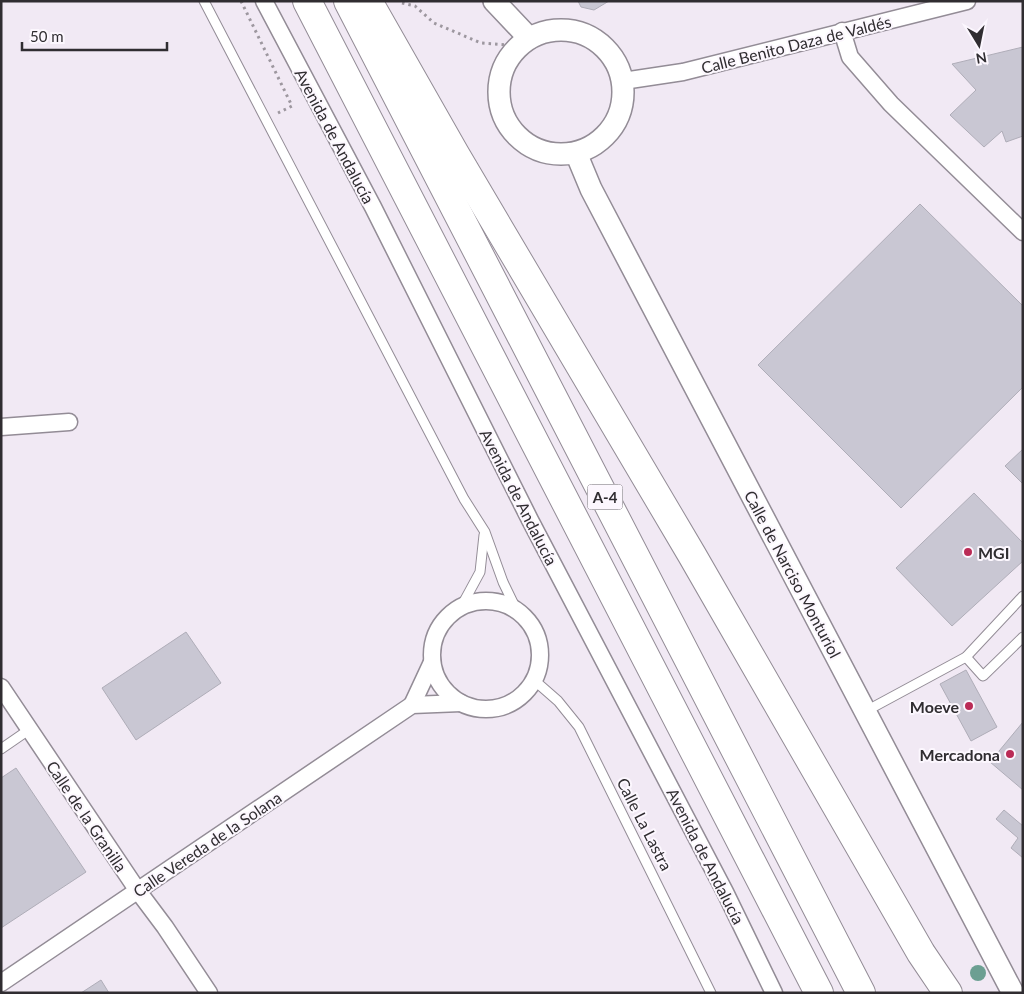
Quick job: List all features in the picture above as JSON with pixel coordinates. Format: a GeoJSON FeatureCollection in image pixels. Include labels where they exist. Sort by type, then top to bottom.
{"type":"FeatureCollection","features":[{"type":"Feature","properties":{"kind":"highway","name":"A-4"},"geometry":{"type":"LineString","coordinates":[[307,1],[819,993]]}},
{"type":"Feature","properties":{"kind":"highway","name":"A-4"},"geometry":{"type":"LineString","coordinates":[[348,1],[862,993]]}},
{"type":"Feature","properties":{"kind":"highway"},"geometry":{"type":"LineString","coordinates":[[368,1],[465,171],[692,555],[921,953],[948,993]]}},
{"type":"Feature","properties":{"kind":"street","name":"Avenida de Andalucía"},"geometry":{"type":"LineString","coordinates":[[264,1],[373,207],[526,511],[725,892],[774,993]]}},
{"type":"Feature","properties":{"kind":"street"},"geometry":{"type":"LineString","coordinates":[[494,1],[524,42]]}},
{"type":"Feature","properties":{"kind":"street","name":"Calle Benito Daza de Valdés"},"geometry":{"type":"LineString","coordinates":[[623,82],[683,72],[967,1]]}},
{"type":"Feature","properties":{"kind":"street"},"geometry":{"type":"LineString","coordinates":[[569,30],[588,35],[605,46],[617,62],[623,82],[624,100],[618,118],[608,134],[594,146],[576,153],[556,155],[537,150],[520,140],[507,125],[500,106],[498,86],[504,67],[514,50],[524,42],[548,31],[569,30]]}},
{"type":"Feature","properties":{"kind":"street"},"geometry":{"type":"LineString","coordinates":[[842,31],[850,57],[891,104],[1023,232]]}},
{"type":"Feature","properties":{"kind":"street","name":"Calle de Narciso Monturiol"},"geometry":{"type":"LineString","coordinates":[[576,153],[591,189],[1012,993]]}},
{"type":"Feature","properties":{"kind":"street"},"geometry":{"type":"LineString","coordinates":[[1,427],[69,422]]}},
{"type":"Feature","properties":{"kind":"street"},"geometry":{"type":"LineString","coordinates":[[432,662],[442,686],[450,696],[461,703],[478,708],[494,708],[510,703],[524,694],[534,680],[540,666],[540,650],[536,635],[529,621],[517,611],[504,604],[490,601],[475,602],[461,607],[448,617],[438,630],[433,645],[432,662],[412,705],[461,703]]}},
{"type":"Feature","properties":{"kind":"street","name":"Calle de la Granilla"},"geometry":{"type":"LineString","coordinates":[[1,687],[209,993]]}},
{"type":"Feature","properties":{"kind":"street","name":"Calle Vereda de la Solana"},"geometry":{"type":"LineString","coordinates":[[1,983],[412,705]]}},
{"type":"Feature","properties":{"kind":"lane"},"geometry":{"type":"LineString","coordinates":[[204,1],[464,500],[485,532],[503,582],[517,611]]}},
{"type":"Feature","properties":{"kind":"lane"},"geometry":{"type":"LineString","coordinates":[[461,607],[480,572],[485,532]]}},
{"type":"Feature","properties":{"kind":"lane"},"geometry":{"type":"LineString","coordinates":[[866,711],[966,657],[1023,596]]}},
{"type":"Feature","properties":{"kind":"lane"},"geometry":{"type":"LineString","coordinates":[[966,657],[983,676],[1023,637]]}},
{"type":"Feature","properties":{"kind":"lane","name":"Calle La Lastra"},"geometry":{"type":"LineString","coordinates":[[534,680],[558,700],[579,727],[711,993]]}},
{"type":"Feature","properties":{"kind":"lane"},"geometry":{"type":"LineString","coordinates":[[1,749],[30,729]]}},
{"type":"Feature","properties":{"kind":"path"},"geometry":{"type":"LineString","coordinates":[[241,1],[292,106]]}},
{"type":"Feature","properties":{"kind":"path"},"geometry":{"type":"LineString","coordinates":[[402,3],[415,6],[434,22],[481,43],[524,42]]}},
{"type":"Feature","properties":{"kind":"building"},"geometry":{"type":"Polygon","coordinates":[[[578,1],[609,1],[594,10],[581,7],[578,1]]]}},
{"type":"Feature","properties":{"kind":"building"},"geometry":{"type":"Polygon","coordinates":[[[1023,47],[1023,136],[1006,142],[1002,131],[984,147],[950,115],[976,90],[952,64],[1023,47]]]}},
{"type":"Feature","properties":{"kind":"building"},"geometry":{"type":"Polygon","coordinates":[[[920,204],[1023,306],[1023,387],[901,508],[758,365],[920,204]]]}},
{"type":"Feature","properties":{"kind":"building"},"geometry":{"type":"Polygon","coordinates":[[[1023,449],[1023,484],[1005,466],[1023,449]]]}},
{"type":"Feature","properties":{"kind":"building","name":"MGI"},"geometry":{"type":"Polygon","coordinates":[[[974,493],[1023,543],[1023,561],[952,626],[896,568],[974,493]]]}},
{"type":"Feature","properties":{"kind":"building"},"geometry":{"type":"Polygon","coordinates":[[[186,632],[221,683],[136,740],[102,688],[186,632]]]}},
{"type":"Feature","properties":{"kind":"building","name":"Moeve"},"geometry":{"type":"Polygon","coordinates":[[[966,670],[997,727],[971,741],[940,684],[966,670]]]}},
{"type":"Feature","properties":{"kind":"building","name":"Mercadona"},"geometry":{"type":"Polygon","coordinates":[[[1023,722],[1023,790],[990,762],[1023,722]]]}},
{"type":"Feature","properties":{"kind":"building"},"geometry":{"type":"Polygon","coordinates":[[[16,768],[86,872],[1,928],[1,778],[16,768]]]}},
{"type":"Feature","properties":{"kind":"building"},"geometry":{"type":"Polygon","coordinates":[[[1004,810],[1023,826],[1023,858],[1011,848],[1018,838],[996,819],[1004,810]]]}},
{"type":"Feature","properties":{"kind":"building"},"geometry":{"type":"Polygon","coordinates":[[[101,980],[109,993],[81,993],[101,980]]]}},
{"type":"Feature","properties":{"kind":"place","name":"MGI"},"geometry":{"type":"Point","coordinates":[968,552]}},
{"type":"Feature","properties":{"kind":"place","name":"Moeve"},"geometry":{"type":"Point","coordinates":[969,706]}},
{"type":"Feature","properties":{"kind":"place","name":"Mercadona"},"geometry":{"type":"Point","coordinates":[1010,754]}}]}
